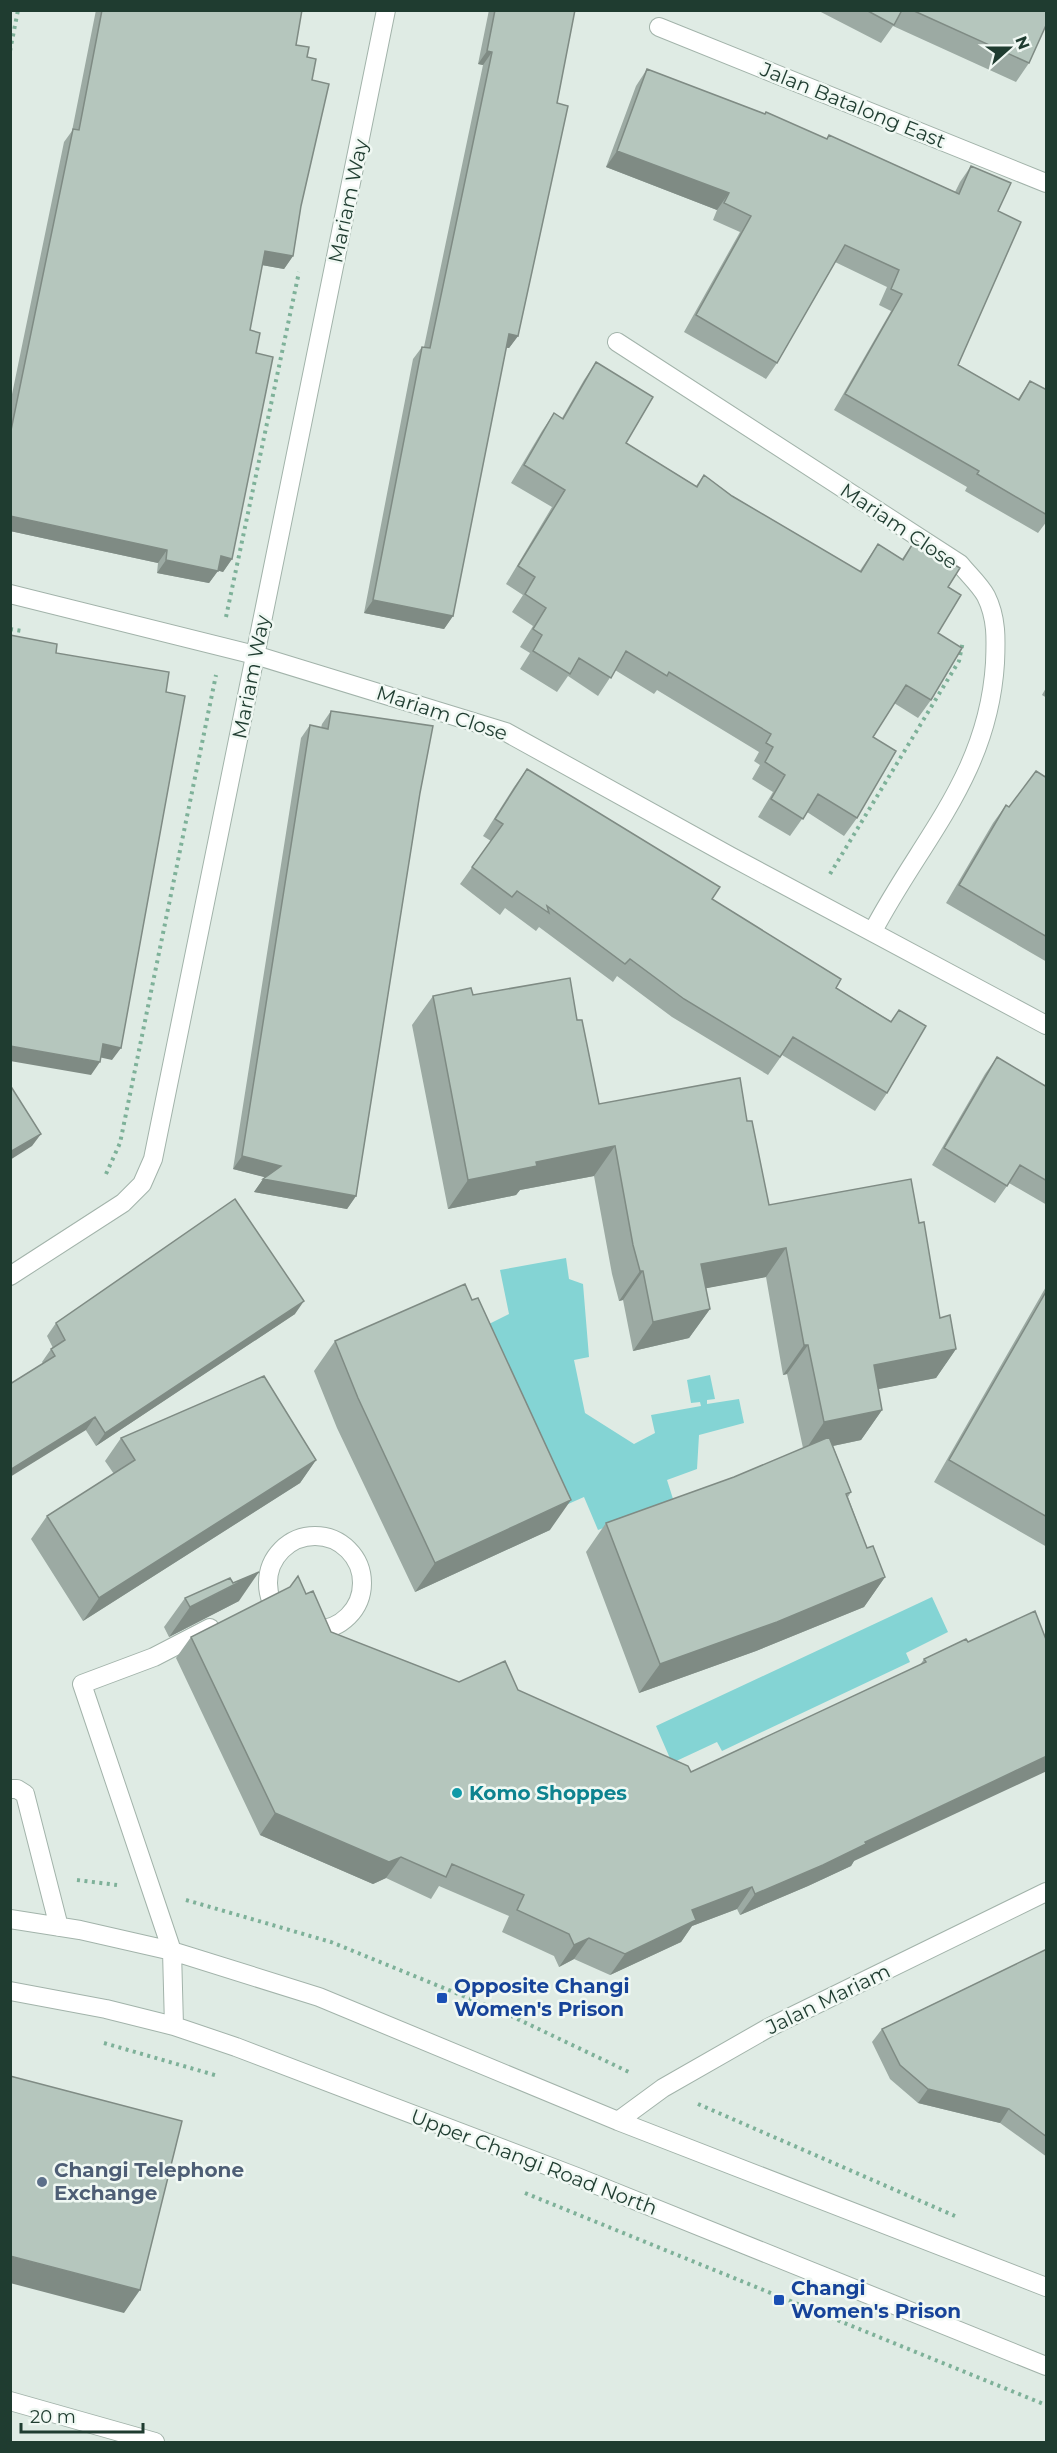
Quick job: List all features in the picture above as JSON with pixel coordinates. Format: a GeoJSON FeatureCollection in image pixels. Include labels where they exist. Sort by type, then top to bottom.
{"type":"FeatureCollection","features":[{"type":"Feature","properties":{"kind":"street","name":"Mariam Way"},"geometry":{"type":"LineString","coordinates":[[10,1276],[123,1203],[142,1184],[153,1159],[386,10]]}},
{"type":"Feature","properties":{"kind":"street","name":"Jalan Batalong East"},"geometry":{"type":"LineString","coordinates":[[659,27],[1047,183]]}},
{"type":"Feature","properties":{"kind":"street","name":"Mariam Close"},"geometry":{"type":"LineString","coordinates":[[617,342],[960,564],[986,596],[997,629],[993,689],[980,745],[955,798],[873,932]]}},
{"type":"Feature","properties":{"kind":"street","name":"Mariam Close"},"geometry":{"type":"LineString","coordinates":[[10,594],[255,655],[506,732],[730,856],[1047,1025]]}},
{"type":"Feature","properties":{"kind":"street"},"geometry":{"type":"LineString","coordinates":[[316,1534],[338,1541],[355,1557],[362,1579],[358,1602],[345,1620],[325,1630],[302,1628],[282,1617],[265,1601],[267,1575],[276,1554],[294,1539],[316,1534]]}},
{"type":"Feature","properties":{"kind":"street"},"geometry":{"type":"LineString","coordinates":[[174,2026],[172,1951],[82,1684],[153,1657],[228,1619]]}},
{"type":"Feature","properties":{"kind":"street"},"geometry":{"type":"LineString","coordinates":[[10,1789],[17,1789],[25,1794],[59,1927]]}},
{"type":"Feature","properties":{"kind":"street","name":"Jalan Mariam"},"geometry":{"type":"LineString","coordinates":[[618,2121],[663,2088],[768,2028],[1047,1892]]}},
{"type":"Feature","properties":{"kind":"street"},"geometry":{"type":"LineString","coordinates":[[10,1919],[172,1951],[319,1997],[618,2121],[1047,2287]]}},
{"type":"Feature","properties":{"kind":"street","name":"Upper Changi Road North"},"geometry":{"type":"LineString","coordinates":[[10,1991],[106,2009],[174,2026],[236,2047],[577,2177],[1047,2366]]}},
{"type":"Feature","properties":{"kind":"street"},"geometry":{"type":"LineString","coordinates":[[10,2401],[155,2442]]}},
{"type":"Feature","properties":{"kind":"path"},"geometry":{"type":"LineString","coordinates":[[10,51],[18,10]]}},
{"type":"Feature","properties":{"kind":"path"},"geometry":{"type":"LineString","coordinates":[[104,1177],[114,1161],[120,1143],[300,266]]}},
{"type":"Feature","properties":{"kind":"path"},"geometry":{"type":"LineString","coordinates":[[830,874],[959,661],[965,631]]}},
{"type":"Feature","properties":{"kind":"path"},"geometry":{"type":"LineString","coordinates":[[46,1875],[152,1890],[331,1942],[505,2013],[663,2088],[961,2219]]}},
{"type":"Feature","properties":{"kind":"path"},"geometry":{"type":"LineString","coordinates":[[99,2041],[219,2076]]}},
{"type":"Feature","properties":{"kind":"path"},"geometry":{"type":"LineString","coordinates":[[517,2190],[1047,2405]]}},
{"type":"Feature","properties":{"kind":"water"},"geometry":{"type":"Polygon","coordinates":[[[566,1258],[569,1279],[583,1284],[589,1357],[574,1360],[585,1413],[634,1444],[655,1433],[651,1415],[701,1406],[700,1402],[691,1403],[687,1380],[710,1375],[715,1399],[707,1400],[707,1404],[739,1399],[744,1423],[699,1435],[697,1469],[667,1480],[674,1502],[598,1530],[584,1497],[559,1508],[479,1329],[509,1314],[500,1270],[566,1258]]]}},
{"type":"Feature","properties":{"kind":"water"},"geometry":{"type":"Polygon","coordinates":[[[932,1597],[948,1632],[906,1653],[910,1662],[722,1751],[717,1742],[672,1763],[656,1726],[932,1597]]]}},
{"type":"Feature","properties":{"kind":"building"},"geometry":{"type":"Polygon","coordinates":[[[102,10],[302,10],[296,45],[309,47],[307,57],[316,59],[312,80],[329,84],[301,206],[293,256],[265,251],[250,330],[260,333],[256,353],[273,357],[232,559],[221,556],[218,571],[166,560],[167,550],[10,516],[10,435],[73,129],[79,130],[102,10]]]}},
{"type":"Feature","properties":{"kind":"building"},"geometry":{"type":"Polygon","coordinates":[[[495,10],[575,10],[557,103],[568,106],[518,336],[509,334],[453,616],[373,600],[422,347],[430,348],[492,52],[487,51],[495,10]]]}},
{"type":"Feature","properties":{"kind":"building"},"geometry":{"type":"Polygon","coordinates":[[[866,10],[902,10],[894,25],[866,10]]]}},
{"type":"Feature","properties":{"kind":"building"},"geometry":{"type":"Polygon","coordinates":[[[912,10],[1047,10],[1047,23],[1029,63],[912,10]]]}},
{"type":"Feature","properties":{"kind":"building"},"geometry":{"type":"Polygon","coordinates":[[[647,69],[765,114],[766,112],[827,139],[829,135],[959,194],[971,166],[1011,183],[998,211],[1021,222],[958,365],[1019,400],[1030,381],[1047,390],[1047,515],[977,474],[979,471],[845,394],[902,294],[891,289],[899,270],[845,245],[777,363],[696,315],[751,216],[724,203],[729,193],[617,151],[647,69]]]}},
{"type":"Feature","properties":{"kind":"building"},"geometry":{"type":"Polygon","coordinates":[[[596,362],[653,397],[626,443],[697,487],[704,475],[732,496],[861,572],[878,544],[903,560],[915,540],[960,568],[948,587],[961,595],[938,633],[962,648],[931,700],[906,685],[873,737],[896,751],[857,818],[818,794],[803,819],[771,799],[785,775],[765,762],[773,747],[766,743],[771,734],[669,672],[667,676],[626,651],[611,678],[579,658],[570,674],[533,651],[542,635],[533,629],[546,608],[525,594],[535,577],[518,566],[565,490],[524,465],[554,413],[563,419],[596,362]]]}},
{"type":"Feature","properties":{"kind":"building"},"geometry":{"type":"Polygon","coordinates":[[[10,635],[57,644],[56,653],[169,672],[166,692],[185,696],[121,1048],[103,1044],[100,1062],[10,1046],[10,635]]]}},
{"type":"Feature","properties":{"kind":"building"},"geometry":{"type":"Polygon","coordinates":[[[331,711],[433,726],[420,793],[356,1196],[263,1179],[281,1166],[242,1156],[310,725],[328,729],[331,711]]]}},
{"type":"Feature","properties":{"kind":"building"},"geometry":{"type":"Polygon","coordinates":[[[527,769],[720,887],[712,899],[841,979],[836,988],[891,1022],[899,1010],[926,1026],[887,1093],[793,1037],[780,1057],[684,999],[630,959],[625,964],[547,906],[549,913],[517,891],[512,897],[472,867],[503,824],[495,819],[527,769]]]}},
{"type":"Feature","properties":{"kind":"building"},"geometry":{"type":"Polygon","coordinates":[[[1036,771],[1047,778],[1047,937],[959,885],[1006,805],[1009,807],[1036,771]]]}},
{"type":"Feature","properties":{"kind":"building"},"geometry":{"type":"Polygon","coordinates":[[[570,978],[577,1020],[582,1020],[599,1104],[740,1078],[747,1121],[752,1121],[769,1205],[911,1179],[919,1223],[924,1222],[940,1318],[950,1315],[956,1349],[874,1365],[882,1410],[824,1422],[808,1345],[804,1345],[786,1248],[701,1264],[710,1309],[653,1322],[643,1271],[640,1271],[633,1245],[615,1146],[536,1162],[537,1166],[468,1180],[433,996],[471,988],[473,995],[570,978]]]}},
{"type":"Feature","properties":{"kind":"building"},"geometry":{"type":"Polygon","coordinates":[[[997,1057],[1047,1087],[1047,1181],[1020,1165],[1007,1186],[944,1148],[997,1057]]]}},
{"type":"Feature","properties":{"kind":"building"},"geometry":{"type":"Polygon","coordinates":[[[10,1085],[41,1134],[10,1152],[10,1085]]]}},
{"type":"Feature","properties":{"kind":"building"},"geometry":{"type":"Polygon","coordinates":[[[235,1199],[304,1301],[105,1433],[95,1417],[10,1470],[10,1384],[55,1356],[51,1349],[65,1340],[56,1323],[235,1199]]]}},
{"type":"Feature","properties":{"kind":"building"},"geometry":{"type":"Polygon","coordinates":[[[465,1284],[472,1300],[478,1298],[571,1500],[435,1563],[358,1398],[335,1341],[465,1284]]]}},
{"type":"Feature","properties":{"kind":"building"},"geometry":{"type":"Polygon","coordinates":[[[1047,1290],[1047,1517],[949,1460],[1047,1290]]]}},
{"type":"Feature","properties":{"kind":"building"},"geometry":{"type":"Polygon","coordinates":[[[264,1376],[316,1460],[99,1598],[47,1516],[135,1460],[121,1438],[264,1376]]]}},
{"type":"Feature","properties":{"kind":"building"},"geometry":{"type":"Polygon","coordinates":[[[829,1437],[851,1492],[846,1494],[867,1548],[873,1546],[885,1577],[777,1622],[660,1664],[606,1523],[734,1477],[829,1437]]]}},
{"type":"Feature","properties":{"kind":"building"},"geometry":{"type":"Polygon","coordinates":[[[259,1572],[190,1607],[185,1598],[230,1578],[233,1583],[259,1572]]]}},
{"type":"Feature","properties":{"kind":"building"},"geometry":{"type":"Polygon","coordinates":[[[298,1576],[306,1594],[313,1591],[331,1632],[459,1682],[505,1661],[518,1690],[688,1766],[691,1772],[926,1662],[924,1659],[966,1639],[968,1642],[1035,1611],[1047,1642],[1047,1756],[865,1842],[866,1844],[823,1865],[755,1894],[752,1887],[692,1910],[696,1920],[625,1954],[589,1938],[574,1945],[569,1934],[517,1910],[524,1895],[452,1864],[446,1877],[401,1857],[389,1862],[275,1813],[191,1637],[290,1587],[298,1576]]]}},
{"type":"Feature","properties":{"kind":"building"},"geometry":{"type":"Polygon","coordinates":[[[1047,1949],[1047,2137],[1009,2109],[928,2089],[900,2065],[882,2029],[1047,1949]]]}},
{"type":"Feature","properties":{"kind":"building"},"geometry":{"type":"Polygon","coordinates":[[[10,2076],[182,2121],[140,2290],[10,2256],[10,2076]]]}},
{"type":"Feature","properties":{"kind":"place","name":"Komo Shoppes"},"geometry":{"type":"Point","coordinates":[457,1793]}},
{"type":"Feature","properties":{"kind":"place","name":"Opposite Changi Women's Prison"},"geometry":{"type":"Point","coordinates":[442,1998]}},
{"type":"Feature","properties":{"kind":"place","name":"Changi Telephone Exchange"},"geometry":{"type":"Point","coordinates":[42,2182]}},
{"type":"Feature","properties":{"kind":"place","name":"Changi Women's Prison"},"geometry":{"type":"Point","coordinates":[779,2300]}}]}
